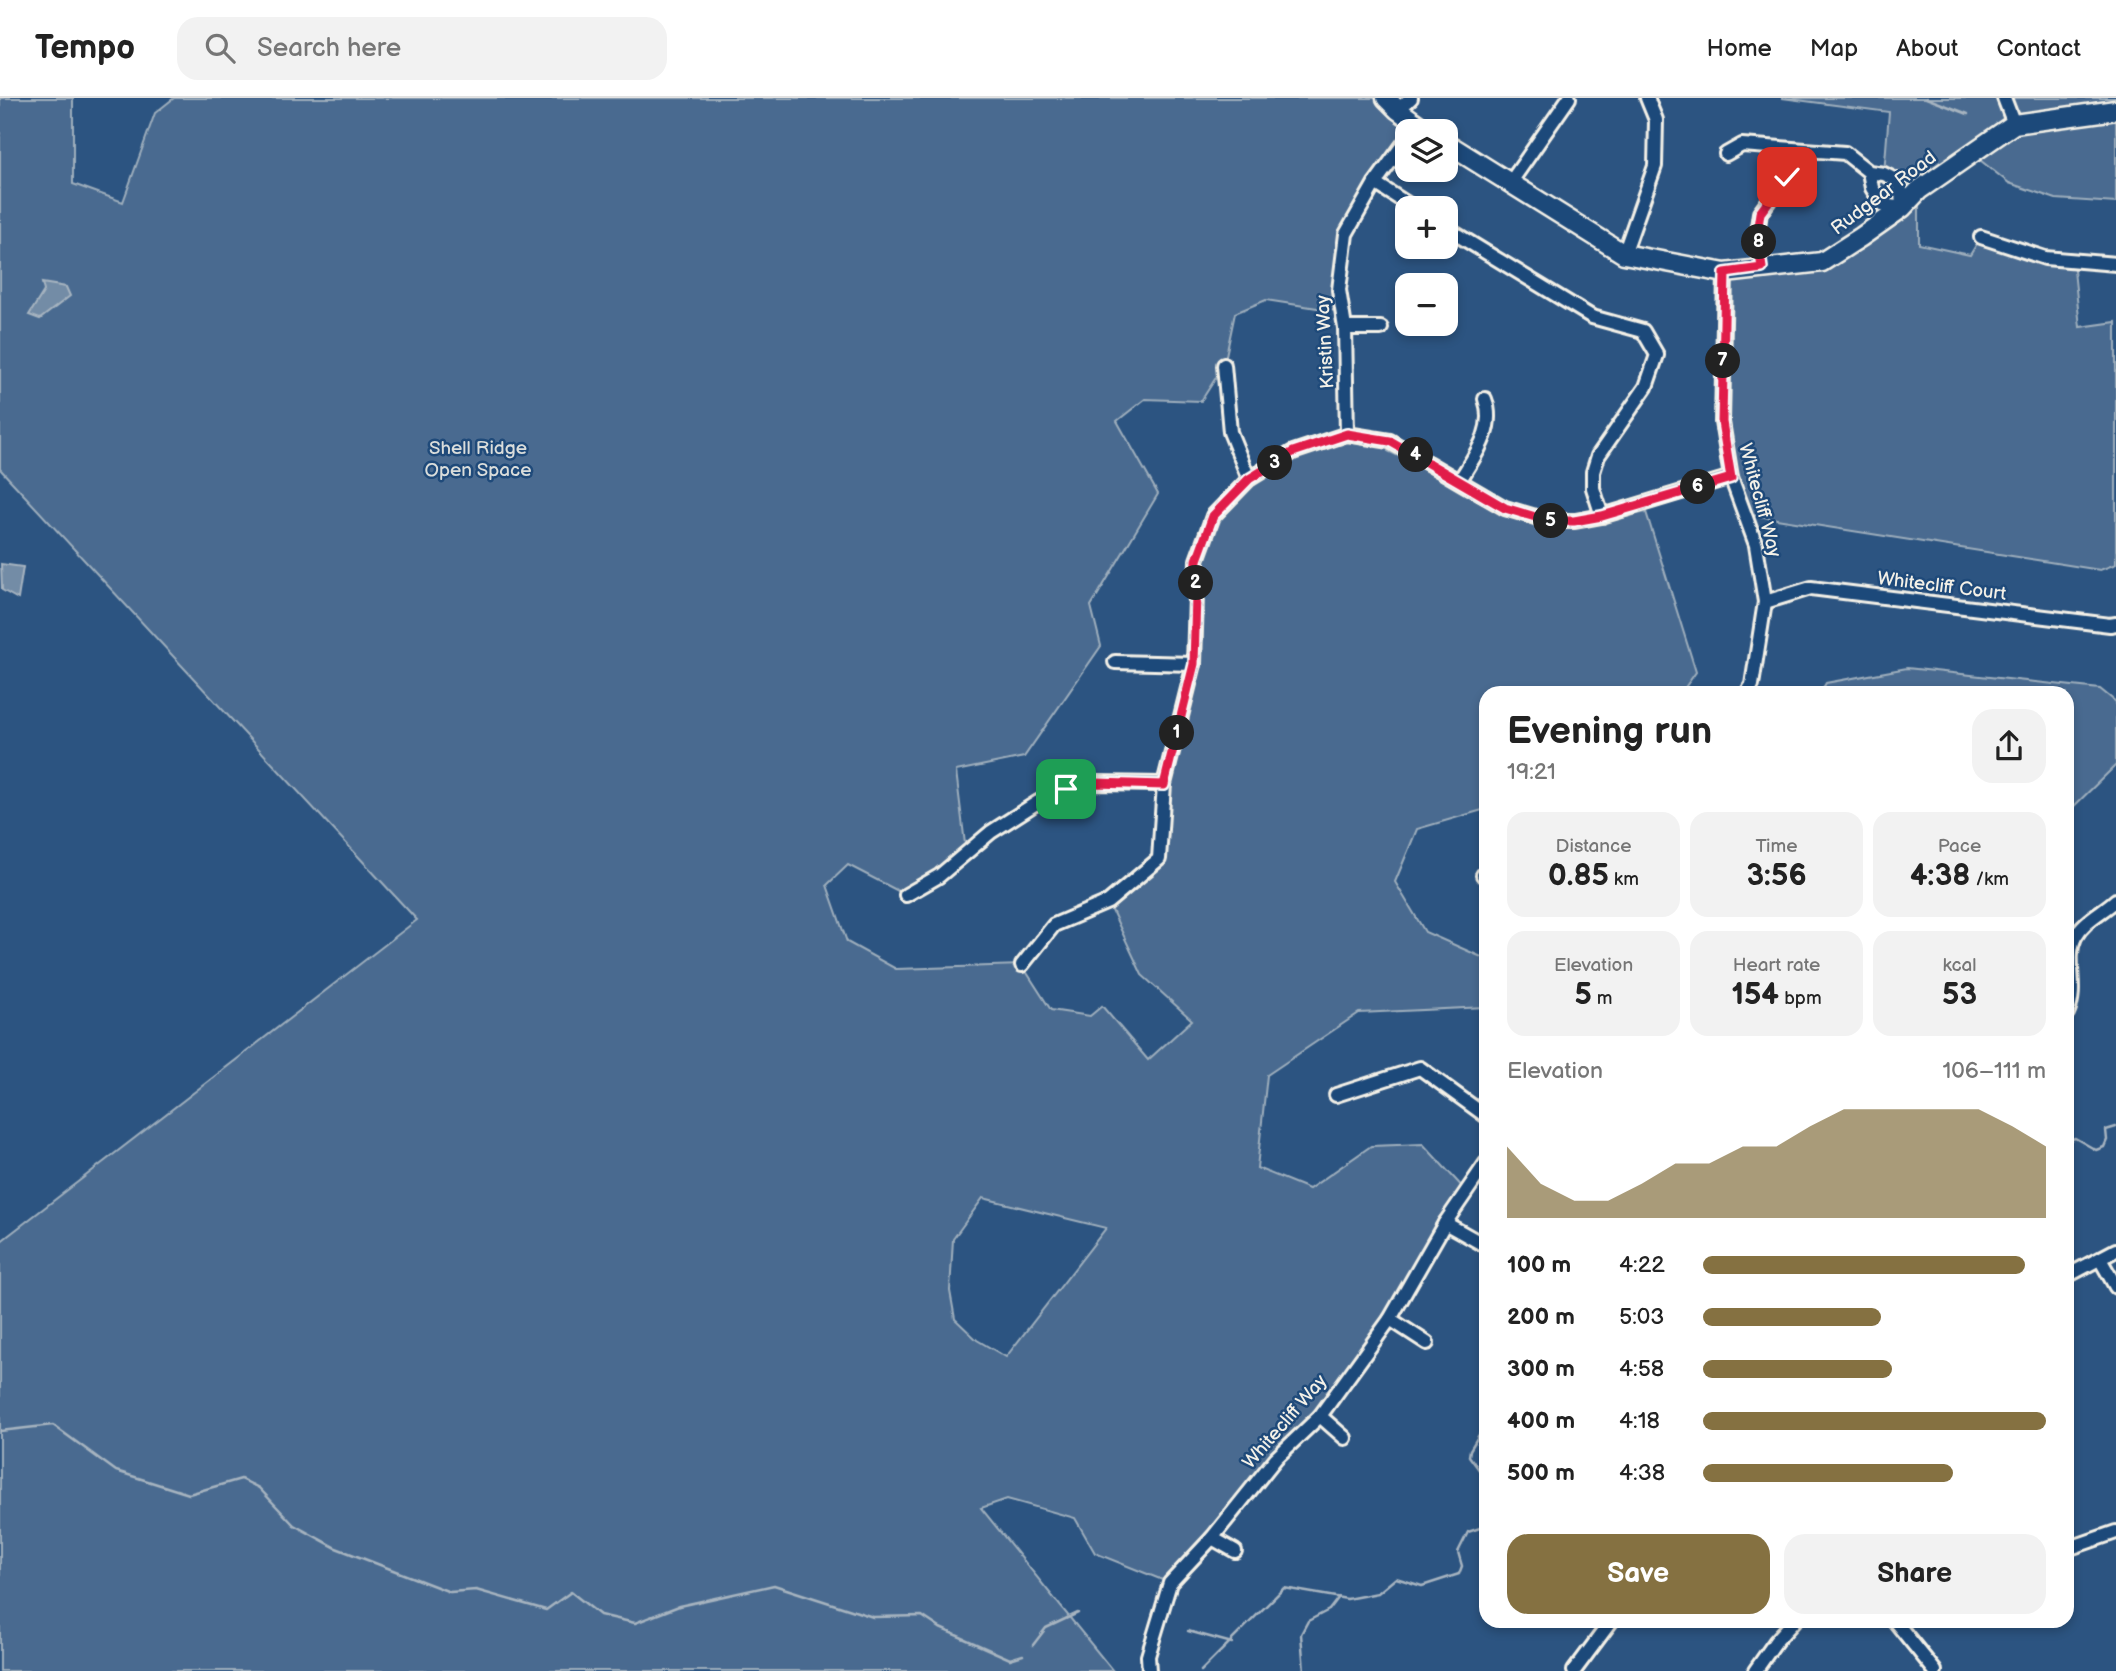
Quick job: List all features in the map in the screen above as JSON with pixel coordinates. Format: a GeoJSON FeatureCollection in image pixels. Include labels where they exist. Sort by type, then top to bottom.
{"type":"FeatureCollection","features":[{"type":"Feature","properties":{"kind":"street"},"geometry":{"type":"LineString","coordinates":[[1510,183],[1569,98]]}},
{"type":"Feature","properties":{"kind":"street"},"geometry":{"type":"LineString","coordinates":[[1624,254],[1655,166],[1656,120],[1647,98]]}},
{"type":"Feature","properties":{"kind":"street"},"geometry":{"type":"LineString","coordinates":[[2004,98],[2014,124]]}},
{"type":"Feature","properties":{"kind":"street"},"geometry":{"type":"LineString","coordinates":[[1398,102],[1408,119]]}},
{"type":"Feature","properties":{"kind":"street","name":"Rudgear Road"},"geometry":{"type":"LineString","coordinates":[[1458,150],[1624,254],[1725,273],[1822,262],[1902,208],[1919,190],[2014,124],[2116,110]]}},
{"type":"Feature","properties":{"kind":"street"},"geometry":{"type":"LineString","coordinates":[[1726,154],[1742,145],[1845,153],[1869,172],[1884,174],[1896,180],[1901,190],[1902,208],[1883,205],[1872,188],[1869,172]]}},
{"type":"Feature","properties":{"kind":"street"},"geometry":{"type":"LineString","coordinates":[[1762,268],[1757,233],[1760,213],[1787,177],[1791,149]]}},
{"type":"Feature","properties":{"kind":"street","name":"Kristin Way"},"geometry":{"type":"LineString","coordinates":[[1347,434],[1345,328],[1339,290],[1346,234],[1375,183],[1395,158]]}},
{"type":"Feature","properties":{"kind":"street"},"geometry":{"type":"LineString","coordinates":[[1375,183],[1395,196]]}},
{"type":"Feature","properties":{"kind":"street"},"geometry":{"type":"LineString","coordinates":[[1458,235],[1592,317],[1643,331],[1657,355],[1646,387],[1598,456],[1593,472],[1594,488],[1602,516]]}},
{"type":"Feature","properties":{"kind":"street"},"geometry":{"type":"LineString","coordinates":[[1981,237],[2045,258],[2116,264]]}},
{"type":"Feature","properties":{"kind":"street","name":"Whitecliff Way"},"geometry":{"type":"LineString","coordinates":[[1725,273],[1722,422],[1731,478],[1756,545],[1765,601],[1751,686]]}},
{"type":"Feature","properties":{"kind":"street"},"geometry":{"type":"LineString","coordinates":[[1345,328],[1381,328]]}},
{"type":"Feature","properties":{"kind":"street"},"geometry":{"type":"LineString","coordinates":[[1224,365],[1230,432],[1249,479]]}},
{"type":"Feature","properties":{"kind":"street"},"geometry":{"type":"LineString","coordinates":[[1460,480],[1487,431],[1490,412],[1485,399]]}},
{"type":"Feature","properties":{"kind":"street"},"geometry":{"type":"LineString","coordinates":[[1021,965],[1054,925],[1108,902],[1159,859],[1164,785],[1194,664],[1197,560],[1213,516],[1249,479],[1293,452],[1347,434],[1390,441],[1505,508],[1549,521],[1574,521],[1602,516],[1731,478]]}},
{"type":"Feature","properties":{"kind":"street","name":"Whitecliff Court"},"geometry":{"type":"LineString","coordinates":[[1765,601],[1811,588],[2116,624]]}},
{"type":"Feature","properties":{"kind":"street"},"geometry":{"type":"LineString","coordinates":[[1115,662],[1194,664]]}},
{"type":"Feature","properties":{"kind":"street"},"geometry":{"type":"LineString","coordinates":[[906,895],[939,876],[991,832],[1038,802],[1066,789],[1096,783],[1164,785]]}},
{"type":"Feature","properties":{"kind":"street"},"geometry":{"type":"LineString","coordinates":[[2074,942],[2086,924],[2116,900]]}},
{"type":"Feature","properties":{"kind":"street"},"geometry":{"type":"LineString","coordinates":[[1336,1095],[1420,1068],[1479,1111]]}},
{"type":"Feature","properties":{"kind":"street","name":"Whitecliff Way"},"geometry":{"type":"LineString","coordinates":[[1149,1671],[1149,1656],[1170,1583],[1212,1538],[1276,1458],[1320,1416],[1390,1319],[1445,1223],[1479,1173]]}},
{"type":"Feature","properties":{"kind":"street"},"geometry":{"type":"LineString","coordinates":[[1445,1223],[1479,1242]]}},
{"type":"Feature","properties":{"kind":"street"},"geometry":{"type":"LineString","coordinates":[[2074,1272],[2116,1250]]}},
{"type":"Feature","properties":{"kind":"street"},"geometry":{"type":"LineString","coordinates":[[2100,1258],[2116,1287]]}},
{"type":"Feature","properties":{"kind":"street"},"geometry":{"type":"LineString","coordinates":[[1390,1319],[1427,1343]]}},
{"type":"Feature","properties":{"kind":"street"},"geometry":{"type":"LineString","coordinates":[[1320,1416],[1345,1438]]}},
{"type":"Feature","properties":{"kind":"street"},"geometry":{"type":"LineString","coordinates":[[2074,1547],[2116,1532]]}},
{"type":"Feature","properties":{"kind":"street"},"geometry":{"type":"LineString","coordinates":[[1212,1538],[1235,1551]]}},
{"type":"Feature","properties":{"kind":"street"},"geometry":{"type":"LineString","coordinates":[[1574,1671],[1606,1628]]}},
{"type":"Feature","properties":{"kind":"street"},"geometry":{"type":"LineString","coordinates":[[1755,1671],[1788,1628]]}},
{"type":"Feature","properties":{"kind":"street"},"geometry":{"type":"LineString","coordinates":[[1900,1628],[1935,1671]]}},
{"type":"Feature","properties":{"kind":"green space","name":"Shell Ridge Open Space"},"geometry":{"type":"Polygon","coordinates":[[[0,98],[73,98],[73,184],[123,202],[155,113],[174,98],[1386,98],[1403,119],[1395,119],[1395,158],[1346,234],[1343,312],[1266,300],[1235,313],[1224,365],[1201,401],[1145,399],[1117,421],[1158,494],[1091,606],[1101,646],[1024,757],[956,771],[966,852],[906,895],[848,865],[827,885],[847,942],[896,969],[1022,965],[1051,1010],[1090,1016],[1102,1006],[1148,1060],[1192,1020],[1142,975],[1108,902],[1159,858],[1164,784],[1194,664],[1197,560],[1213,516],[1249,479],[1293,452],[1347,434],[1390,441],[1388,451],[1474,500],[1519,520],[1542,526],[1577,527],[1646,512],[1696,672],[1686,686],[1479,686],[1479,811],[1417,829],[1395,882],[1425,932],[1479,956],[1479,1007],[1359,1013],[1267,1075],[1257,1168],[1309,1189],[1371,1146],[1423,1144],[1466,1191],[1390,1319],[1320,1416],[1170,1583],[1095,1553],[1075,1518],[1007,1499],[981,1508],[1113,1671],[0,1671],[0,1242],[417,920],[0,469],[0,98]],[[983,1198],[953,1239],[950,1291],[955,1319],[977,1340],[1006,1357],[1106,1228],[983,1198]]]}},
{"type":"Feature","properties":{"kind":"green space"},"geometry":{"type":"Polygon","coordinates":[[[1782,98],[2116,98],[2116,203],[2056,199],[2009,183],[1971,153],[1919,190],[1919,244],[1970,255],[1981,237],[2073,261],[2080,327],[2116,322],[2116,564],[2100,570],[1745,514],[1722,422],[1725,273],[1822,262],[1902,208],[1901,190],[1884,174],[1889,112],[1782,98]]]}},
{"type":"Feature","properties":{"kind":"green space"},"geometry":{"type":"Polygon","coordinates":[[[1907,668],[2072,686],[1824,686],[1826,683],[1907,668]]]}},
{"type":"Feature","properties":{"kind":"green space"},"geometry":{"type":"Polygon","coordinates":[[[2074,686],[2100,689],[2116,702],[2116,765],[2074,806],[2074,686]]]}},
{"type":"Feature","properties":{"kind":"shaded area"},"geometry":{"type":"Polygon","coordinates":[[[42,283],[66,287],[70,296],[40,319],[29,315],[44,291],[42,283]]]}},
{"type":"Feature","properties":{"kind":"shaded area"},"geometry":{"type":"Polygon","coordinates":[[[1,564],[23,567],[18,599],[2,590],[1,564]]]}},
{"type":"Feature","properties":{"kind":"waterway"},"geometry":{"type":"LineString","coordinates":[[1926,98],[1968,114]]}},
{"type":"Feature","properties":{"kind":"waterway"},"geometry":{"type":"LineString","coordinates":[[2074,1138],[2096,1150],[2104,1147],[2107,1140],[2106,1130],[2116,1127]]}},
{"type":"Feature","properties":{"kind":"waterway"},"geometry":{"type":"LineString","coordinates":[[0,1431],[53,1425],[116,1471],[189,1494],[241,1479],[259,1488],[294,1525],[336,1548],[450,1592],[476,1590],[546,1610],[571,1592],[600,1615],[635,1623],[679,1606],[774,1585],[873,1617],[922,1616],[940,1628],[1010,1659],[1023,1655]]}},
{"type":"Feature","properties":{"kind":"waterway"},"geometry":{"type":"LineString","coordinates":[[1479,1435],[1469,1456],[1479,1470]]}},
{"type":"Feature","properties":{"kind":"waterway"},"geometry":{"type":"LineString","coordinates":[[1201,1671],[1284,1588],[1347,1599],[1378,1593],[1396,1578],[1422,1586],[1459,1574],[1462,1566],[1458,1552],[1468,1532],[1479,1528]]}},
{"type":"Feature","properties":{"kind":"waterway"},"geometry":{"type":"LineString","coordinates":[[1304,1671],[1301,1634],[1308,1621],[1329,1610],[1339,1597]]}},
{"type":"Feature","properties":{"kind":"waterway"},"geometry":{"type":"LineString","coordinates":[[1033,1645],[1046,1628],[1078,1613]]}},
{"type":"Feature","properties":{"kind":"waterway"},"geometry":{"type":"LineString","coordinates":[[1188,1631],[1232,1643]]}},
{"type":"Feature","properties":{"kind":"route"},"geometry":{"type":"LineString","coordinates":[[1066,789],[1096,783],[1164,785],[1194,664],[1197,560],[1213,516],[1249,479],[1293,452],[1347,434],[1390,441],[1505,508],[1549,521],[1574,521],[1602,516],[1731,478],[1722,422],[1725,273],[1762,268],[1757,233],[1760,213],[1787,177]]}}]}
